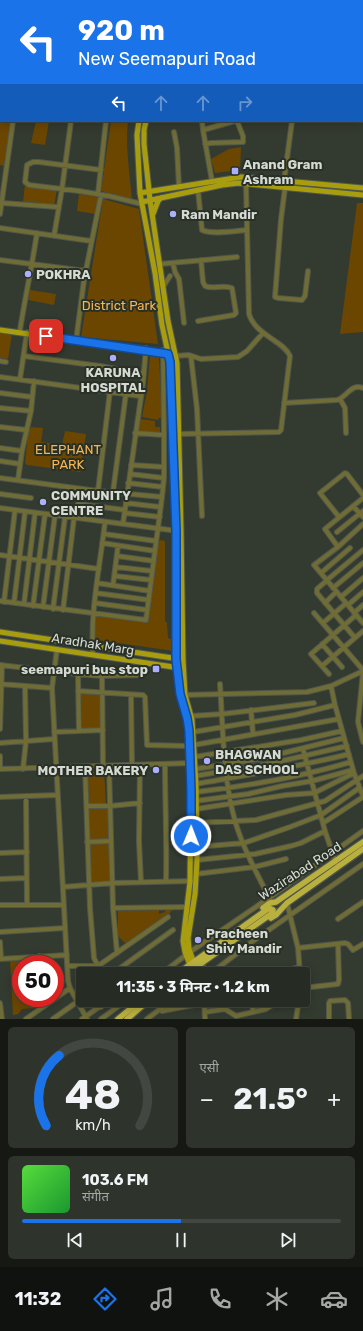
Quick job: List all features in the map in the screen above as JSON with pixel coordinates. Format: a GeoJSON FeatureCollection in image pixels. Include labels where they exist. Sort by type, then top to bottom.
{"type":"FeatureCollection","features":[{"type":"Feature","properties":{"kind":"highway","name":"Wazirabad Road"},"geometry":{"type":"LineString","coordinates":[[188,967],[254,922],[269,920],[276,915],[286,903],[363,842]]}},
{"type":"Feature","properties":{"kind":"highway","name":"Wazirabad Road"},"geometry":{"type":"LineString","coordinates":[[196,967],[254,922],[264,907],[271,900],[276,902],[336,864],[363,849]]}},
{"type":"Feature","properties":{"kind":"highway"},"geometry":{"type":"LineString","coordinates":[[118,1019],[133,1007]]}},
{"type":"Feature","properties":{"kind":"highway"},"geometry":{"type":"LineString","coordinates":[[127,1019],[142,1007]]}},
{"type":"Feature","properties":{"kind":"main road"},"geometry":{"type":"LineString","coordinates":[[139,122],[137,135],[140,194],[155,273],[165,352],[170,362],[183,660],[180,668]]}},
{"type":"Feature","properties":{"kind":"main road"},"geometry":{"type":"LineString","coordinates":[[146,122],[144,144],[150,200],[168,321],[177,363],[178,531],[176,659],[180,668],[192,745],[193,761],[191,792],[193,881],[195,894],[188,938],[188,954]]}},
{"type":"Feature","properties":{"kind":"main road"},"geometry":{"type":"LineString","coordinates":[[140,194],[241,177],[363,188]]}},
{"type":"Feature","properties":{"kind":"main road"},"geometry":{"type":"LineString","coordinates":[[142,203],[222,185],[246,184],[363,195]]}},
{"type":"Feature","properties":{"kind":"main road"},"geometry":{"type":"LineString","coordinates":[[153,216],[158,201],[162,198]]}},
{"type":"Feature","properties":{"kind":"main road"},"geometry":{"type":"LineString","coordinates":[[0,329],[175,354]]}},
{"type":"Feature","properties":{"kind":"main road"},"geometry":{"type":"LineString","coordinates":[[0,329],[20,330],[26,332]]}},
{"type":"Feature","properties":{"kind":"main road","name":"Aradhak Marg"},"geometry":{"type":"LineString","coordinates":[[0,632],[183,660]]}},
{"type":"Feature","properties":{"kind":"main road","name":"Aradhak Marg"},"geometry":{"type":"LineString","coordinates":[[0,641],[180,668]]}},
{"type":"Feature","properties":{"kind":"main road"},"geometry":{"type":"LineString","coordinates":[[183,695],[191,716],[193,732],[192,745]]}},
{"type":"Feature","properties":{"kind":"main road"},"geometry":{"type":"LineString","coordinates":[[192,964],[183,941],[187,907],[196,874],[197,860],[195,801],[196,784],[193,761]]}},
{"type":"Feature","properties":{"kind":"street"},"geometry":{"type":"LineString","coordinates":[[0,214],[13,122]]}},
{"type":"Feature","properties":{"kind":"street"},"geometry":{"type":"LineString","coordinates":[[54,236],[71,122]]}},
{"type":"Feature","properties":{"kind":"street"},"geometry":{"type":"LineString","coordinates":[[77,340],[86,271],[99,194],[106,122]]}},
{"type":"Feature","properties":{"kind":"street"},"geometry":{"type":"LineString","coordinates":[[202,122],[212,181]]}},
{"type":"Feature","properties":{"kind":"street"},"geometry":{"type":"LineString","coordinates":[[203,130],[232,122]]}},
{"type":"Feature","properties":{"kind":"street"},"geometry":{"type":"LineString","coordinates":[[205,144],[211,142],[243,142],[243,136],[236,122]]}},
{"type":"Feature","properties":{"kind":"street"},"geometry":{"type":"LineString","coordinates":[[284,181],[292,122]]}},
{"type":"Feature","properties":{"kind":"street"},"geometry":{"type":"LineString","coordinates":[[174,132],[177,148],[179,187]]}},
{"type":"Feature","properties":{"kind":"street"},"geometry":{"type":"LineString","coordinates":[[101,170],[33,162],[27,165],[25,182],[27,185],[99,194],[142,203]]}},
{"type":"Feature","properties":{"kind":"street"},"geometry":{"type":"LineString","coordinates":[[0,167],[6,169]]}},
{"type":"Feature","properties":{"kind":"street"},"geometry":{"type":"LineString","coordinates":[[178,434],[279,432],[282,428],[290,356],[286,350],[263,333],[251,320],[249,314],[246,184]]}},
{"type":"Feature","properties":{"kind":"street"},"geometry":{"type":"LineString","coordinates":[[285,188],[275,297],[302,300],[305,296],[308,271]]}},
{"type":"Feature","properties":{"kind":"street"},"geometry":{"type":"LineString","coordinates":[[198,190],[202,230],[211,232],[247,230]]}},
{"type":"Feature","properties":{"kind":"street"},"geometry":{"type":"LineString","coordinates":[[2,203],[58,207]]}},
{"type":"Feature","properties":{"kind":"street"},"geometry":{"type":"LineString","coordinates":[[0,228],[91,242]]}},
{"type":"Feature","properties":{"kind":"street"},"geometry":{"type":"LineString","coordinates":[[20,330],[37,233]]}},
{"type":"Feature","properties":{"kind":"street"},"geometry":{"type":"LineString","coordinates":[[160,264],[237,257]]}},
{"type":"Feature","properties":{"kind":"street"},"geometry":{"type":"LineString","coordinates":[[0,260],[86,271]]}},
{"type":"Feature","properties":{"kind":"street"},"geometry":{"type":"LineString","coordinates":[[198,321],[232,316],[236,313],[232,288],[228,286],[205,286],[203,282],[201,260]]}},
{"type":"Feature","properties":{"kind":"street"},"geometry":{"type":"LineString","coordinates":[[173,263],[175,272],[179,279],[184,323]]}},
{"type":"Feature","properties":{"kind":"street"},"geometry":{"type":"LineString","coordinates":[[163,287],[170,276]]}},
{"type":"Feature","properties":{"kind":"street"},"geometry":{"type":"LineString","coordinates":[[20,379],[26,332]]}},
{"type":"Feature","properties":{"kind":"street"},"geometry":{"type":"LineString","coordinates":[[175,354],[189,355],[201,359],[238,358],[247,351],[263,333]]}},
{"type":"Feature","properties":{"kind":"street"},"geometry":{"type":"LineString","coordinates":[[122,524],[128,493],[128,483],[144,374],[146,349]]}},
{"type":"Feature","properties":{"kind":"street"},"geometry":{"type":"LineString","coordinates":[[15,510],[2,602],[146,620],[164,478],[165,352]]}},
{"type":"Feature","properties":{"kind":"street"},"geometry":{"type":"LineString","coordinates":[[24,356],[144,374]]}},
{"type":"Feature","properties":{"kind":"street"},"geometry":{"type":"LineString","coordinates":[[191,356],[198,434],[202,516]]}},
{"type":"Feature","properties":{"kind":"street"},"geometry":{"type":"LineString","coordinates":[[0,360],[6,362]]}},
{"type":"Feature","properties":{"kind":"street"},"geometry":{"type":"LineString","coordinates":[[0,377],[140,396]]}},
{"type":"Feature","properties":{"kind":"street"},"geometry":{"type":"LineString","coordinates":[[18,480],[22,451],[31,411],[34,381]]}},
{"type":"Feature","properties":{"kind":"street"},"geometry":{"type":"LineString","coordinates":[[284,403],[331,401],[340,399],[352,388],[358,386],[363,388]]}},
{"type":"Feature","properties":{"kind":"street"},"geometry":{"type":"LineString","coordinates":[[98,492],[110,391]]}},
{"type":"Feature","properties":{"kind":"street"},"geometry":{"type":"LineString","coordinates":[[0,393],[32,397]]}},
{"type":"Feature","properties":{"kind":"street"},"geometry":{"type":"LineString","coordinates":[[112,492],[126,393]]}},
{"type":"Feature","properties":{"kind":"street"},"geometry":{"type":"LineString","coordinates":[[340,399],[345,408],[346,433]]}},
{"type":"Feature","properties":{"kind":"street"},"geometry":{"type":"LineString","coordinates":[[0,408],[31,411]]}},
{"type":"Feature","properties":{"kind":"street"},"geometry":{"type":"LineString","coordinates":[[0,427],[27,430]]}},
{"type":"Feature","properties":{"kind":"street"},"geometry":{"type":"LineString","coordinates":[[135,433],[164,435]]}},
{"type":"Feature","properties":{"kind":"street"},"geometry":{"type":"LineString","coordinates":[[0,448],[22,451]]}},
{"type":"Feature","properties":{"kind":"street"},"geometry":{"type":"LineString","coordinates":[[0,461],[20,464]]}},
{"type":"Feature","properties":{"kind":"street"},"geometry":{"type":"LineString","coordinates":[[131,465],[164,468]]}},
{"type":"Feature","properties":{"kind":"street"},"geometry":{"type":"LineString","coordinates":[[338,546],[325,529],[354,506],[363,496],[345,473],[320,493],[340,517]]}},
{"type":"Feature","properties":{"kind":"street"},"geometry":{"type":"LineString","coordinates":[[130,474],[164,478]]}},
{"type":"Feature","properties":{"kind":"street"},"geometry":{"type":"LineString","coordinates":[[0,478],[98,492],[128,493],[162,497]]}},
{"type":"Feature","properties":{"kind":"street"},"geometry":{"type":"LineString","coordinates":[[128,483],[162,486]]}},
{"type":"Feature","properties":{"kind":"street"},"geometry":{"type":"LineString","coordinates":[[0,494],[31,498]]}},
{"type":"Feature","properties":{"kind":"street"},"geometry":{"type":"LineString","coordinates":[[126,503],[160,507]]}},
{"type":"Feature","properties":{"kind":"street"},"geometry":{"type":"LineString","coordinates":[[78,504],[160,517]]}},
{"type":"Feature","properties":{"kind":"street"},"geometry":{"type":"LineString","coordinates":[[337,532],[362,514],[354,506]]}},
{"type":"Feature","properties":{"kind":"street"},"geometry":{"type":"LineString","coordinates":[[0,508],[178,531]]}},
{"type":"Feature","properties":{"kind":"street"},"geometry":{"type":"LineString","coordinates":[[14,603],[25,512]]}},
{"type":"Feature","properties":{"kind":"street"},"geometry":{"type":"LineString","coordinates":[[24,604],[35,513]]}},
{"type":"Feature","properties":{"kind":"street"},"geometry":{"type":"LineString","coordinates":[[33,606],[45,514]]}},
{"type":"Feature","properties":{"kind":"street"},"geometry":{"type":"LineString","coordinates":[[43,607],[54,515]]}},
{"type":"Feature","properties":{"kind":"street"},"geometry":{"type":"LineString","coordinates":[[53,608],[65,517]]}},
{"type":"Feature","properties":{"kind":"street"},"geometry":{"type":"LineString","coordinates":[[63,610],[74,518]]}},
{"type":"Feature","properties":{"kind":"street"},"geometry":{"type":"LineString","coordinates":[[93,655],[92,646],[94,614],[105,522]]}},
{"type":"Feature","properties":{"kind":"street"},"geometry":{"type":"LineString","coordinates":[[362,621],[346,605],[314,565],[363,524]]}},
{"type":"Feature","properties":{"kind":"street"},"geometry":{"type":"LineString","coordinates":[[104,534],[156,541]]}},
{"type":"Feature","properties":{"kind":"street"},"geometry":{"type":"LineString","coordinates":[[102,544],[155,551]]}},
{"type":"Feature","properties":{"kind":"street"},"geometry":{"type":"LineString","coordinates":[[113,585],[118,546]]}},
{"type":"Feature","properties":{"kind":"street"},"geometry":{"type":"LineString","coordinates":[[321,573],[350,548]]}},
{"type":"Feature","properties":{"kind":"street"},"geometry":{"type":"LineString","coordinates":[[355,638],[324,603],[316,591],[363,550]]}},
{"type":"Feature","properties":{"kind":"street"},"geometry":{"type":"LineString","coordinates":[[0,555],[99,569]]}},
{"type":"Feature","properties":{"kind":"street"},"geometry":{"type":"LineString","coordinates":[[117,556],[154,561]]}},
{"type":"Feature","properties":{"kind":"street"},"geometry":{"type":"LineString","coordinates":[[333,588],[363,563]]}},
{"type":"Feature","properties":{"kind":"street"},"geometry":{"type":"LineString","coordinates":[[116,567],[152,571]]}},
{"type":"Feature","properties":{"kind":"street"},"geometry":{"type":"LineString","coordinates":[[114,576],[151,580]]}},
{"type":"Feature","properties":{"kind":"street"},"geometry":{"type":"LineString","coordinates":[[341,597],[363,578]]}},
{"type":"Feature","properties":{"kind":"street"},"geometry":{"type":"LineString","coordinates":[[97,583],[150,590]]}},
{"type":"Feature","properties":{"kind":"street"},"geometry":{"type":"LineString","coordinates":[[323,623],[363,592]]}},
{"type":"Feature","properties":{"kind":"street"},"geometry":{"type":"LineString","coordinates":[[96,593],[149,600]]}},
{"type":"Feature","properties":{"kind":"street"},"geometry":{"type":"LineString","coordinates":[[324,603],[334,594]]}},
{"type":"Feature","properties":{"kind":"street"},"geometry":{"type":"LineString","coordinates":[[95,603],[147,610]]}},
{"type":"Feature","properties":{"kind":"street"},"geometry":{"type":"LineString","coordinates":[[329,674],[311,654],[344,626],[363,605]]}},
{"type":"Feature","properties":{"kind":"street"},"geometry":{"type":"LineString","coordinates":[[314,613],[363,671],[360,722],[363,742]]}},
{"type":"Feature","properties":{"kind":"street"},"geometry":{"type":"LineString","coordinates":[[322,666],[363,631]]}},
{"type":"Feature","properties":{"kind":"street"},"geometry":{"type":"LineString","coordinates":[[322,644],[342,667]]}},
{"type":"Feature","properties":{"kind":"street"},"geometry":{"type":"LineString","coordinates":[[57,650],[52,688],[54,739],[67,966],[70,988],[76,998]]}},
{"type":"Feature","properties":{"kind":"street"},"geometry":{"type":"LineString","coordinates":[[0,729],[1,665],[102,676],[139,675],[141,674],[143,663]]}},
{"type":"Feature","properties":{"kind":"street"},"geometry":{"type":"LineString","coordinates":[[183,695],[307,692],[331,686],[363,671]]}},
{"type":"Feature","properties":{"kind":"street"},"geometry":{"type":"LineString","coordinates":[[78,674],[79,731]]}},
{"type":"Feature","properties":{"kind":"street"},"geometry":{"type":"LineString","coordinates":[[102,676],[103,766]]}},
{"type":"Feature","properties":{"kind":"street"},"geometry":{"type":"LineString","coordinates":[[1,681],[24,686],[52,688]]}},
{"type":"Feature","properties":{"kind":"street"},"geometry":{"type":"LineString","coordinates":[[220,684],[226,771],[231,804],[244,843],[254,867],[271,900]]}},
{"type":"Feature","properties":{"kind":"street"},"geometry":{"type":"LineString","coordinates":[[23,769],[26,741],[24,686]]}},
{"type":"Feature","properties":{"kind":"street"},"geometry":{"type":"LineString","coordinates":[[323,823],[363,796],[353,772],[331,686]]}},
{"type":"Feature","properties":{"kind":"street"},"geometry":{"type":"LineString","coordinates":[[78,691],[102,694],[143,695],[145,697],[147,745],[192,745],[339,720]]}},
{"type":"Feature","properties":{"kind":"street"},"geometry":{"type":"LineString","coordinates":[[131,695],[132,765]]}},
{"type":"Feature","properties":{"kind":"street"},"geometry":{"type":"LineString","coordinates":[[191,716],[222,714],[314,703]]}},
{"type":"Feature","properties":{"kind":"street"},"geometry":{"type":"LineString","coordinates":[[193,732],[295,715],[335,705]]}},
{"type":"Feature","properties":{"kind":"street"},"geometry":{"type":"LineString","coordinates":[[251,710],[253,734]]}},
{"type":"Feature","properties":{"kind":"street"},"geometry":{"type":"LineString","coordinates":[[54,732],[102,730]]}},
{"type":"Feature","properties":{"kind":"street"},"geometry":{"type":"LineString","coordinates":[[0,756],[0,769],[165,764],[193,761],[225,752],[301,740],[342,731]]}},
{"type":"Feature","properties":{"kind":"street"},"geometry":{"type":"LineString","coordinates":[[195,769],[259,759],[344,738]]}},
{"type":"Feature","properties":{"kind":"street"},"geometry":{"type":"LineString","coordinates":[[0,743],[54,739]]}},
{"type":"Feature","properties":{"kind":"street"},"geometry":{"type":"LineString","coordinates":[[195,776],[273,763],[347,746]]}},
{"type":"Feature","properties":{"kind":"street"},"geometry":{"type":"LineString","coordinates":[[303,749],[314,793],[336,864]]}},
{"type":"Feature","properties":{"kind":"street"},"geometry":{"type":"LineString","coordinates":[[196,784],[307,764],[349,754]]}},
{"type":"Feature","properties":{"kind":"street"},"geometry":{"type":"LineString","coordinates":[[196,792],[255,785],[351,762]]}},
{"type":"Feature","properties":{"kind":"street"},"geometry":{"type":"LineString","coordinates":[[165,764],[165,815],[167,835],[166,881]]}},
{"type":"Feature","properties":{"kind":"street"},"geometry":{"type":"LineString","coordinates":[[140,765],[141,882]]}},
{"type":"Feature","properties":{"kind":"street"},"geometry":{"type":"LineString","coordinates":[[109,766],[111,841],[117,953]]}},
{"type":"Feature","properties":{"kind":"street"},"geometry":{"type":"LineString","coordinates":[[86,767],[90,908],[94,958],[98,966]]}},
{"type":"Feature","properties":{"kind":"street"},"geometry":{"type":"LineString","coordinates":[[195,801],[230,797],[353,772]]}},
{"type":"Feature","properties":{"kind":"street"},"geometry":{"type":"LineString","coordinates":[[196,808],[314,793],[353,772]]}},
{"type":"Feature","properties":{"kind":"street"},"geometry":{"type":"LineString","coordinates":[[196,823],[261,819],[328,799],[363,776]]}},
{"type":"Feature","properties":{"kind":"street"},"geometry":{"type":"LineString","coordinates":[[196,847],[244,843],[290,827],[321,815],[359,788]]}},
{"type":"Feature","properties":{"kind":"street"},"geometry":{"type":"LineString","coordinates":[[0,797],[58,795]]}},
{"type":"Feature","properties":{"kind":"street"},"geometry":{"type":"LineString","coordinates":[[26,796],[27,905]]}},
{"type":"Feature","properties":{"kind":"street"},"geometry":{"type":"LineString","coordinates":[[87,806],[110,806],[140,803]]}},
{"type":"Feature","properties":{"kind":"street"},"geometry":{"type":"LineString","coordinates":[[197,860],[249,854],[296,844],[325,831]]}},
{"type":"Feature","properties":{"kind":"street"},"geometry":{"type":"LineString","coordinates":[[171,967],[188,954],[271,900],[363,831]]}},
{"type":"Feature","properties":{"kind":"street"},"geometry":{"type":"LineString","coordinates":[[87,842],[111,841]]}},
{"type":"Feature","properties":{"kind":"street"},"geometry":{"type":"LineString","coordinates":[[0,853],[27,852]]}},
{"type":"Feature","properties":{"kind":"street"},"geometry":{"type":"LineString","coordinates":[[196,874],[254,867],[286,859]]}},
{"type":"Feature","properties":{"kind":"street"},"geometry":{"type":"LineString","coordinates":[[220,967],[363,864]]}},
{"type":"Feature","properties":{"kind":"street"},"geometry":{"type":"LineString","coordinates":[[0,879],[26,878]]}},
{"type":"Feature","properties":{"kind":"street"},"geometry":{"type":"LineString","coordinates":[[63,887],[113,883],[193,881]]}},
{"type":"Feature","properties":{"kind":"street"},"geometry":{"type":"LineString","coordinates":[[338,919],[363,902]]}},
{"type":"Feature","properties":{"kind":"street"},"geometry":{"type":"LineString","coordinates":[[286,903],[298,948],[299,967]]}},
{"type":"Feature","properties":{"kind":"street"},"geometry":{"type":"LineString","coordinates":[[0,905],[64,905]]}},
{"type":"Feature","properties":{"kind":"street"},"geometry":{"type":"LineString","coordinates":[[114,908],[187,907]]}},
{"type":"Feature","properties":{"kind":"street"},"geometry":{"type":"LineString","coordinates":[[67,966],[98,966],[168,917]]}},
{"type":"Feature","properties":{"kind":"street"},"geometry":{"type":"LineString","coordinates":[[0,932],[65,928]]}},
{"type":"Feature","properties":{"kind":"street"},"geometry":{"type":"LineString","coordinates":[[122,967],[173,930]]}},
{"type":"Feature","properties":{"kind":"street"},"geometry":{"type":"LineString","coordinates":[[0,942],[1,958],[12,957]]}},
{"type":"Feature","properties":{"kind":"street"},"geometry":{"type":"LineString","coordinates":[[298,948],[347,943],[353,950],[363,944]]}},
{"type":"Feature","properties":{"kind":"street"},"geometry":{"type":"LineString","coordinates":[[310,987],[338,984],[338,944]]}},
{"type":"Feature","properties":{"kind":"street"},"geometry":{"type":"LineString","coordinates":[[203,962],[203,967]]}},
{"type":"Feature","properties":{"kind":"street"},"geometry":{"type":"LineString","coordinates":[[26,1019],[70,988]]}},
{"type":"Feature","properties":{"kind":"street"},"geometry":{"type":"LineString","coordinates":[[329,1019],[330,1001],[345,1000],[348,1003],[349,1019]]}},
{"type":"Feature","properties":{"kind":"street"},"geometry":{"type":"LineString","coordinates":[[0,1003],[2,1019]]}},
{"type":"Feature","properties":{"kind":"street"},"geometry":{"type":"LineString","coordinates":[[53,1019],[76,1003]]}},
{"type":"Feature","properties":{"kind":"street"},"geometry":{"type":"LineString","coordinates":[[80,1007],[85,1018],[101,1007]]}},
{"type":"Feature","properties":{"kind":"street"},"geometry":{"type":"LineString","coordinates":[[101,1019],[117,1007]]}},
{"type":"Feature","properties":{"kind":"street"},"geometry":{"type":"LineString","coordinates":[[147,1019],[162,1007]]}},
{"type":"Feature","properties":{"kind":"street"},"geometry":{"type":"LineString","coordinates":[[162,1011],[179,1007]]}},
{"type":"Feature","properties":{"kind":"street"},"geometry":{"type":"LineString","coordinates":[[205,1007],[205,1019]]}},
{"type":"Feature","properties":{"kind":"street"},"geometry":{"type":"LineString","coordinates":[[253,1007],[253,1012]]}},
{"type":"Feature","properties":{"kind":"street"},"geometry":{"type":"LineString","coordinates":[[205,1012],[225,1009],[235,1017],[270,1007]]}},
{"type":"Feature","properties":{"kind":"street"},"geometry":{"type":"LineString","coordinates":[[296,1019],[299,1007]]}},
{"type":"Feature","properties":{"kind":"green space"},"geometry":{"type":"Polygon","coordinates":[[[0,122],[11,122],[4,166],[0,165],[0,122]]]}},
{"type":"Feature","properties":{"kind":"green space"},"geometry":{"type":"Polygon","coordinates":[[[36,122],[49,122],[45,145],[31,143],[36,122]]]}},
{"type":"Feature","properties":{"kind":"green space"},"geometry":{"type":"Polygon","coordinates":[[[111,122],[128,122],[127,151],[132,200],[101,191],[111,122]]]}},
{"type":"Feature","properties":{"kind":"green space"},"geometry":{"type":"Polygon","coordinates":[[[241,147],[240,172],[232,171],[215,173],[211,159],[229,149],[241,147]]]}},
{"type":"Feature","properties":{"kind":"green space"},"geometry":{"type":"Polygon","coordinates":[[[25,184],[57,189],[54,207],[23,202],[25,184]]]}},
{"type":"Feature","properties":{"kind":"green space"},"geometry":{"type":"Polygon","coordinates":[[[79,194],[98,197],[95,214],[77,211],[79,194]]]}},
{"type":"Feature","properties":{"kind":"green space","name":"District Park"},"geometry":{"type":"Polygon","coordinates":[[[103,199],[139,209],[158,344],[81,337],[103,199]]]}},
{"type":"Feature","properties":{"kind":"green space"},"geometry":{"type":"Polygon","coordinates":[[[357,203],[363,203],[363,332],[340,334],[357,203]]]}},
{"type":"Feature","properties":{"kind":"green space"},"geometry":{"type":"Polygon","coordinates":[[[30,290],[56,294],[54,305],[28,300],[30,290]]]}},
{"type":"Feature","properties":{"kind":"green space"},"geometry":{"type":"Polygon","coordinates":[[[0,333],[12,334],[8,359],[0,358],[0,333]]]}},
{"type":"Feature","properties":{"kind":"green space"},"geometry":{"type":"Polygon","coordinates":[[[150,354],[159,356],[162,418],[159,418],[158,420],[142,417],[147,391],[150,354]]]}},
{"type":"Feature","properties":{"kind":"green space"},"geometry":{"type":"Polygon","coordinates":[[[140,419],[155,421],[155,427],[160,427],[160,437],[137,434],[140,419]]]}},
{"type":"Feature","properties":{"kind":"green space","name":"ELEPHANT PARK"},"geometry":{"type":"Polygon","coordinates":[[[31,427],[43,428],[41,442],[62,445],[65,431],[86,434],[80,472],[27,465],[25,463],[28,434],[31,427]]]}},
{"type":"Feature","properties":{"kind":"green space"},"geometry":{"type":"Polygon","coordinates":[[[160,540],[165,541],[165,621],[167,623],[168,638],[173,640],[173,651],[91,639],[95,615],[146,622],[158,542],[160,540]]]}},
{"type":"Feature","properties":{"kind":"green space"},"geometry":{"type":"Polygon","coordinates":[[[81,693],[99,695],[101,728],[82,729],[81,693]]]}},
{"type":"Feature","properties":{"kind":"green space"},"geometry":{"type":"Polygon","coordinates":[[[104,769],[106,805],[88,804],[87,770],[104,769]]]}},
{"type":"Feature","properties":{"kind":"green space"},"geometry":{"type":"Polygon","coordinates":[[[88,807],[108,808],[110,840],[89,840],[88,807]]]}},
{"type":"Feature","properties":{"kind":"green space"},"geometry":{"type":"Polygon","coordinates":[[[110,842],[112,882],[91,884],[89,843],[110,842]]]}},
{"type":"Feature","properties":{"kind":"green space"},"geometry":{"type":"Polygon","coordinates":[[[165,909],[172,910],[168,916],[126,944],[118,936],[118,911],[159,910],[159,914],[165,912],[165,909]]]}},
{"type":"Feature","properties":{"kind":"green space"},"geometry":{"type":"Polygon","coordinates":[[[10,960],[12,960],[12,997],[10,960]]]}},
{"type":"Feature","properties":{"kind":"green space"},"geometry":{"type":"Polygon","coordinates":[[[13,1007],[36,1007],[22,1009],[18,1014],[13,1015],[13,1007]]]}},
{"type":"Feature","properties":{"kind":"place","name":"Anand Gram Ashram"},"geometry":{"type":"Point","coordinates":[235,171]}},
{"type":"Feature","properties":{"kind":"place","name":"Ram Mandir"},"geometry":{"type":"Point","coordinates":[173,214]}},
{"type":"Feature","properties":{"kind":"place","name":"POKHRA"},"geometry":{"type":"Point","coordinates":[28,274]}},
{"type":"Feature","properties":{"kind":"place","name":"KARUNA HOSPITAL"},"geometry":{"type":"Point","coordinates":[113,358]}},
{"type":"Feature","properties":{"kind":"place","name":"COMMUNITY CENTRE"},"geometry":{"type":"Point","coordinates":[43,502]}},
{"type":"Feature","properties":{"kind":"place","name":"seemapuri bus stop"},"geometry":{"type":"Point","coordinates":[156,669]}},
{"type":"Feature","properties":{"kind":"place","name":"BHAGWAN DAS SCHOOL"},"geometry":{"type":"Point","coordinates":[207,761]}},
{"type":"Feature","properties":{"kind":"place","name":"MOTHER BAKERY"},"geometry":{"type":"Point","coordinates":[156,770]}},
{"type":"Feature","properties":{"kind":"place","name":"Pracheen Shiv Mandir"},"geometry":{"type":"Point","coordinates":[198,940]}},
{"type":"Feature","properties":{"kind":"route"},"geometry":{"type":"LineString","coordinates":[[46,336],[168,354],[170,362],[176,531],[176,659],[180,694],[189,731],[191,836]]}}]}
